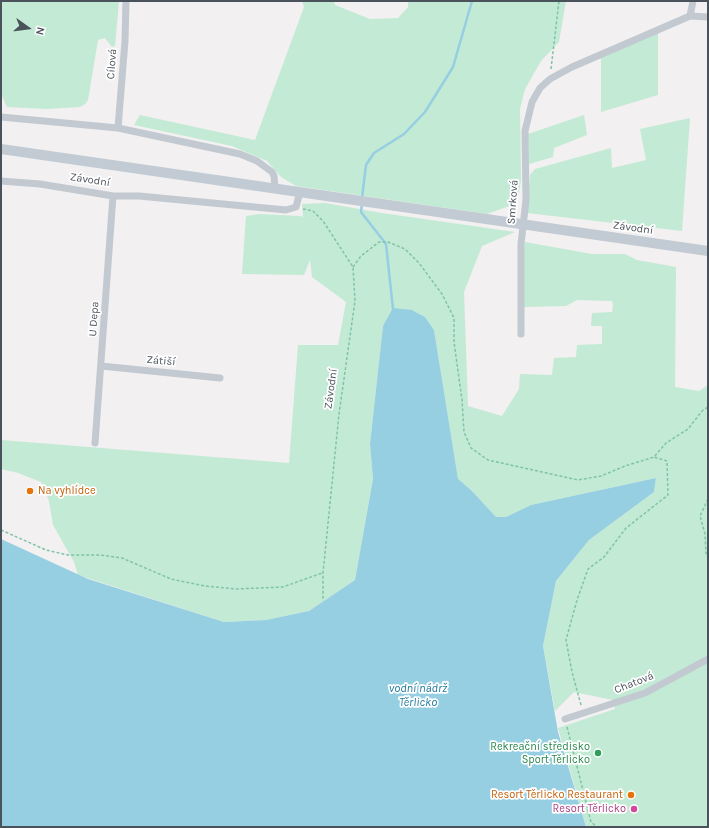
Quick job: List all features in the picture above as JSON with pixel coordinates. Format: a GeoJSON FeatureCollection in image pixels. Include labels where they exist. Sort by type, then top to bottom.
{"type":"FeatureCollection","features":[{"type":"Feature","properties":{"kind":"main road","name":"Závodní"},"geometry":{"type":"LineString","coordinates":[[1,149],[708,251]]}},
{"type":"Feature","properties":{"kind":"street","name":"Cílová"},"geometry":{"type":"LineString","coordinates":[[118,128],[125,41],[126,1]]}},
{"type":"Feature","properties":{"kind":"street"},"geometry":{"type":"LineString","coordinates":[[693,1],[690,16],[708,17]]}},
{"type":"Feature","properties":{"kind":"street","name":"Smrková"},"geometry":{"type":"LineString","coordinates":[[521,334],[523,225],[526,200],[526,125],[532,102],[540,88],[550,79],[572,67],[690,16]]}},
{"type":"Feature","properties":{"kind":"street"},"geometry":{"type":"LineString","coordinates":[[1,117],[118,128],[240,154],[257,161],[274,176],[275,188]]}},
{"type":"Feature","properties":{"kind":"street","name":"Závodní"},"geometry":{"type":"LineString","coordinates":[[1,181],[40,184],[113,196],[139,196],[286,210],[296,207]]}},
{"type":"Feature","properties":{"kind":"street"},"geometry":{"type":"LineString","coordinates":[[296,207],[300,192]]}},
{"type":"Feature","properties":{"kind":"street","name":"U Depa"},"geometry":{"type":"LineString","coordinates":[[95,443],[113,196]]}},
{"type":"Feature","properties":{"kind":"street","name":"Zátiší"},"geometry":{"type":"LineString","coordinates":[[101,366],[220,378]]}},
{"type":"Feature","properties":{"kind":"street","name":"Chatová"},"geometry":{"type":"LineString","coordinates":[[565,719],[644,693],[708,659]]}},
{"type":"Feature","properties":{"kind":"path"},"geometry":{"type":"LineString","coordinates":[[550,79],[559,1]]}},
{"type":"Feature","properties":{"kind":"path","name":"Závodní"},"geometry":{"type":"LineString","coordinates":[[296,207],[313,212],[323,221],[353,267],[356,301],[339,414],[323,573],[322,601]]}},
{"type":"Feature","properties":{"kind":"path"},"geometry":{"type":"LineString","coordinates":[[353,267],[361,256],[379,242],[388,242],[405,249],[419,263],[442,294],[454,318],[454,342],[462,400],[464,432],[471,448],[488,460],[578,480],[601,476],[625,466],[654,457],[666,443],[688,429],[702,411],[708,407]]}},
{"type":"Feature","properties":{"kind":"path"},"geometry":{"type":"LineString","coordinates":[[708,268],[708,374]]}},
{"type":"Feature","properties":{"kind":"path"},"geometry":{"type":"LineString","coordinates":[[583,714],[572,672],[566,640],[577,600],[588,569],[604,557],[626,528],[668,495],[666,461],[654,457]]}},
{"type":"Feature","properties":{"kind":"path"},"geometry":{"type":"LineString","coordinates":[[708,499],[700,516],[708,558]]}},
{"type":"Feature","properties":{"kind":"path"},"geometry":{"type":"LineString","coordinates":[[1,530],[46,550],[68,555],[122,558],[171,579],[205,586],[236,589],[283,587],[323,573]]}},
{"type":"Feature","properties":{"kind":"path"},"geometry":{"type":"LineString","coordinates":[[565,719],[591,822],[597,827]]}},
{"type":"Feature","properties":{"kind":"green space"},"geometry":{"type":"Polygon","coordinates":[[[2,1],[119,1],[115,46],[112,47],[105,38],[98,40],[88,100],[85,104],[80,107],[46,109],[7,107],[1,94],[2,1]]]}},
{"type":"Feature","properties":{"kind":"green space"},"geometry":{"type":"Polygon","coordinates":[[[302,1],[334,1],[335,5],[370,19],[398,18],[408,7],[408,1],[566,1],[559,42],[541,61],[525,89],[520,109],[521,181],[518,197],[512,205],[487,214],[296,186],[281,177],[267,161],[232,146],[134,125],[140,115],[255,140],[304,7],[302,1]]]}},
{"type":"Feature","properties":{"kind":"green space"},"geometry":{"type":"Polygon","coordinates":[[[658,33],[658,95],[601,112],[601,57],[658,33]]]}},
{"type":"Feature","properties":{"kind":"green space"},"geometry":{"type":"Polygon","coordinates":[[[584,115],[587,135],[554,148],[553,157],[529,164],[528,134],[584,115]]]}},
{"type":"Feature","properties":{"kind":"green space"},"geometry":{"type":"Polygon","coordinates":[[[690,118],[682,231],[527,213],[530,175],[535,169],[611,148],[612,168],[646,160],[640,129],[690,118]]]}},
{"type":"Feature","properties":{"kind":"green space"},"geometry":{"type":"Polygon","coordinates":[[[325,203],[382,213],[515,232],[482,246],[464,292],[468,406],[502,416],[519,389],[520,374],[552,375],[554,358],[576,357],[577,345],[602,344],[602,326],[591,326],[592,313],[612,312],[613,306],[612,301],[577,300],[566,306],[524,307],[523,253],[525,242],[592,254],[625,254],[637,260],[676,267],[675,387],[699,391],[708,385],[708,827],[586,827],[558,728],[615,709],[613,700],[574,692],[555,711],[543,646],[556,581],[589,540],[654,492],[656,478],[531,505],[506,517],[496,517],[472,491],[458,480],[434,330],[425,317],[412,310],[383,326],[370,444],[373,479],[355,580],[309,611],[266,620],[224,622],[78,575],[74,562],[53,525],[49,501],[41,482],[18,473],[1,469],[1,440],[289,463],[298,345],[338,345],[346,302],[312,277],[310,260],[304,275],[242,274],[246,216],[259,214],[303,217],[302,204],[325,203]]]}},
{"type":"Feature","properties":{"kind":"water","name":"vodní nádrž Těrlicko"},"geometry":{"type":"Polygon","coordinates":[[[393,308],[412,310],[425,317],[434,330],[458,479],[472,491],[496,517],[506,517],[531,505],[656,478],[654,492],[589,540],[556,581],[543,646],[558,732],[586,827],[1,827],[1,539],[88,579],[224,622],[266,620],[309,611],[355,580],[373,479],[370,444],[383,326],[393,308]]]}},
{"type":"Feature","properties":{"kind":"waterway"},"geometry":{"type":"LineString","coordinates":[[362,198],[366,165],[374,153],[404,134],[425,112],[453,67],[472,1]]}},
{"type":"Feature","properties":{"kind":"waterway"},"geometry":{"type":"LineString","coordinates":[[362,203],[361,212],[386,244],[393,309]]}},
{"type":"Feature","properties":{"kind":"place","name":"Na vyhlídce"},"geometry":{"type":"Point","coordinates":[30,491]}},
{"type":"Feature","properties":{"kind":"place","name":"Rekreační středisko Sport Těrlicko"},"geometry":{"type":"Point","coordinates":[598,753]}},
{"type":"Feature","properties":{"kind":"place","name":"Resort Těrlicko Restaurant"},"geometry":{"type":"Point","coordinates":[631,795]}},
{"type":"Feature","properties":{"kind":"place","name":"Resort Těrlicko"},"geometry":{"type":"Point","coordinates":[634,809]}}]}
